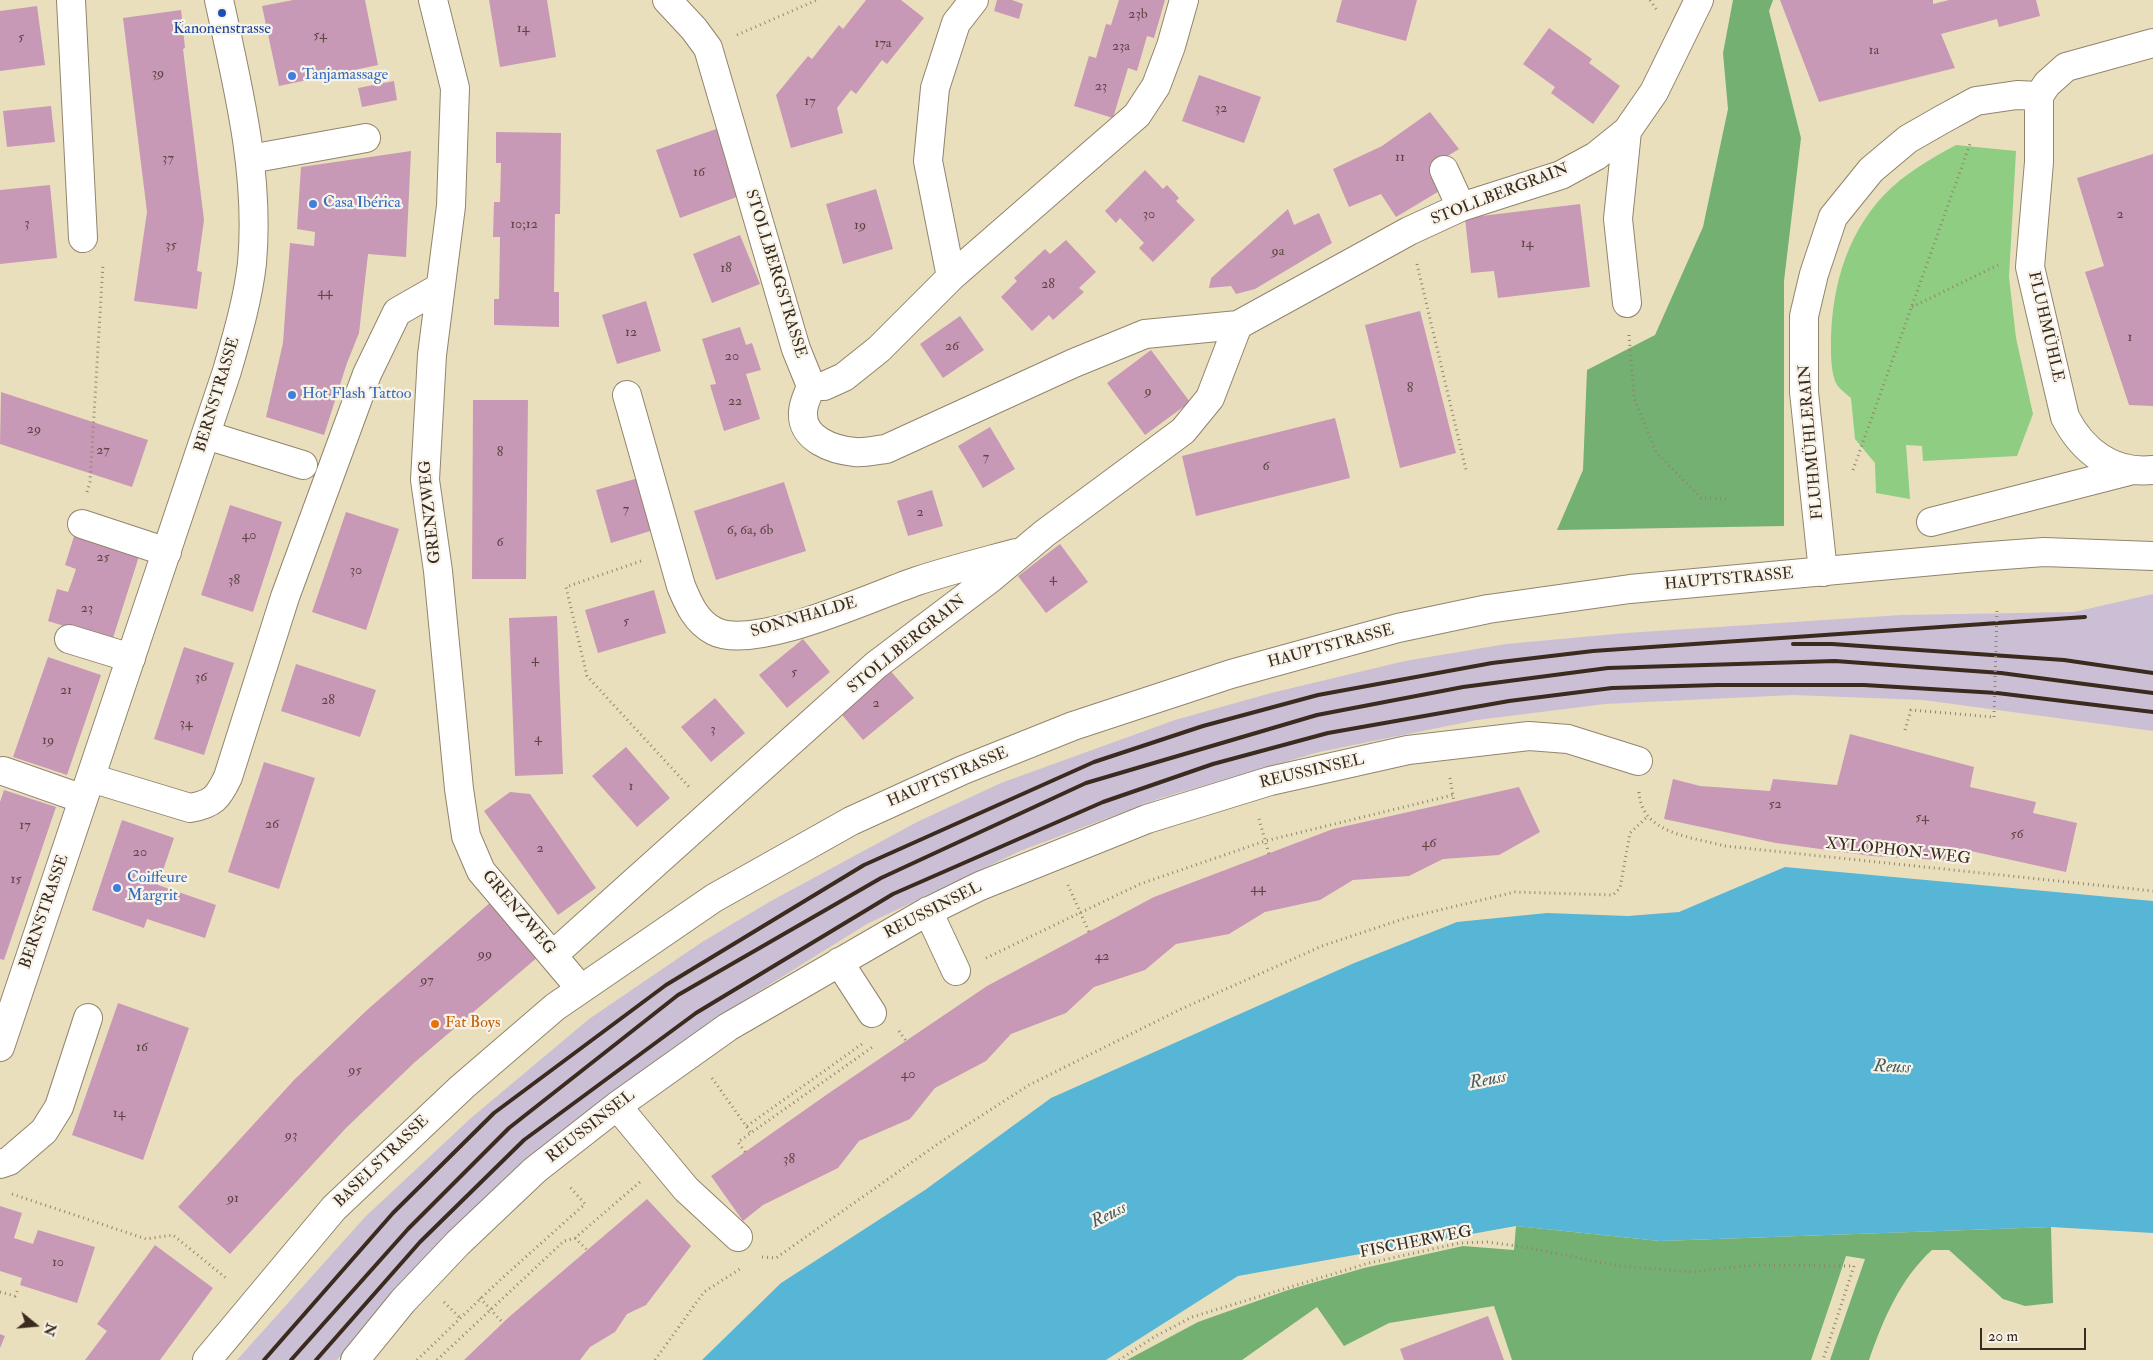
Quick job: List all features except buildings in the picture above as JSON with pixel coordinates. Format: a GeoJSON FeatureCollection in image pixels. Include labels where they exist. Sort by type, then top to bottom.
{"type":"FeatureCollection","features":[{"type":"Feature","properties":{"kind":"street"},"geometry":{"type":"LineString","coordinates":[[71,0],[93,246]]}},
{"type":"Feature","properties":{"kind":"street","name":"BERNSTRASSE"},"geometry":{"type":"LineString","coordinates":[[0,1047],[206,435],[238,332],[252,266],[254,204],[250,160],[235,72],[219,0]]}},
{"type":"Feature","properties":{"kind":"street","name":"GRENZWEG"},"geometry":{"type":"LineString","coordinates":[[433,0],[455,88],[451,206],[439,288],[427,418],[425,480],[438,570],[459,789],[466,836],[481,871],[580,988]]}},
{"type":"Feature","properties":{"kind":"street","name":"STOLLBERGSTRASSE"},"geometry":{"type":"LineString","coordinates":[[667,0],[701,39],[796,349],[811,386]]}},
{"type":"Feature","properties":{"kind":"street"},"geometry":{"type":"LineString","coordinates":[[692,0],[701,39]]}},
{"type":"Feature","properties":{"kind":"street"},"geometry":{"type":"LineString","coordinates":[[951,277],[928,161],[935,88],[956,23],[974,0]]}},
{"type":"Feature","properties":{"kind":"street"},"geometry":{"type":"LineString","coordinates":[[811,386],[824,386],[844,377],[879,349],[951,277],[1137,116],[1156,86],[1171,46],[1184,0]]}},
{"type":"Feature","properties":{"kind":"street","name":"STOLLBERGRAIN"},"geometry":{"type":"LineString","coordinates":[[811,386],[803,412],[807,431],[817,441],[856,452],[886,449],[1074,363],[1146,334],[1238,325],[1409,231],[1461,207],[1561,175],[1596,156],[1627,131],[1654,92],[1699,0]]}},
{"type":"Feature","properties":{"kind":"street"},"geometry":{"type":"LineString","coordinates":[[2039,96],[2047,84],[2066,67],[2153,43]]}},
{"type":"Feature","properties":{"kind":"street","name":"FLUHMÜHLERAIN"},"geometry":{"type":"LineString","coordinates":[[1823,572],[1804,392],[1804,316],[1814,274],[1833,217],[1871,170],[1908,140],[1976,101],[2017,95],[2039,96]]}},
{"type":"Feature","properties":{"kind":"street","name":"FLUHMÜHLE"},"geometry":{"type":"LineString","coordinates":[[2039,96],[2038,162],[2030,267],[2065,418],[2074,434],[2099,459],[2115,466],[2143,470]]}},
{"type":"Feature","properties":{"kind":"street"},"geometry":{"type":"LineString","coordinates":[[1627,131],[1618,219],[1627,303]]}},
{"type":"Feature","properties":{"kind":"street"},"geometry":{"type":"LineString","coordinates":[[250,160],[366,138]]}},
{"type":"Feature","properties":{"kind":"street"},"geometry":{"type":"LineString","coordinates":[[1444,170],[1461,207]]}},
{"type":"Feature","properties":{"kind":"street"},"geometry":{"type":"LineString","coordinates":[[4,771],[190,808],[206,805],[220,795],[228,777],[286,597],[367,374],[397,312],[439,288]]}},
{"type":"Feature","properties":{"kind":"street","name":"STOLLBERGRAIN"},"geometry":{"type":"LineString","coordinates":[[553,955],[876,665],[1023,551],[1183,431],[1210,398],[1238,325]]}},
{"type":"Feature","properties":{"kind":"street","name":"SONNHALDE"},"geometry":{"type":"LineString","coordinates":[[627,396],[681,586],[689,605],[701,622],[714,632],[735,636],[753,636],[832,613],[952,570],[1023,551]]}},
{"type":"Feature","properties":{"kind":"street"},"geometry":{"type":"LineString","coordinates":[[206,435],[302,464]]}},
{"type":"Feature","properties":{"kind":"street"},"geometry":{"type":"LineString","coordinates":[[1931,522],[2143,470]]}},
{"type":"Feature","properties":{"kind":"street"},"geometry":{"type":"LineString","coordinates":[[82,524],[167,552]]}},
{"type":"Feature","properties":{"kind":"street","name":"HAUPTSTRASSE"},"geometry":{"type":"LineString","coordinates":[[580,988],[714,898],[851,821],[963,770],[1073,726],[1240,671],[1398,628],[1488,609],[1630,589],[1725,579],[2044,552],[2153,556]]}},
{"type":"Feature","properties":{"kind":"street"},"geometry":{"type":"LineString","coordinates":[[71,647],[128,665]]}},
{"type":"Feature","properties":{"kind":"street","name":"REUSSINSEL"},"geometry":{"type":"LineString","coordinates":[[355,1360],[403,1301],[458,1243],[546,1161],[617,1106],[728,1027],[928,911],[980,886],[1148,819],[1270,781],[1408,750],[1529,736],[1568,739],[1638,761]]}},
{"type":"Feature","properties":{"kind":"street"},"geometry":{"type":"LineString","coordinates":[[928,911],[956,971]]}},
{"type":"Feature","properties":{"kind":"street"},"geometry":{"type":"LineString","coordinates":[[839,962],[872,1013]]}},
{"type":"Feature","properties":{"kind":"street","name":"BASELSTRASSE"},"geometry":{"type":"LineString","coordinates":[[207,1360],[334,1208],[462,1087],[580,988]]}},
{"type":"Feature","properties":{"kind":"street"},"geometry":{"type":"LineString","coordinates":[[0,1164],[9,1161],[44,1131],[59,1107],[88,1018]]}},
{"type":"Feature","properties":{"kind":"street"},"geometry":{"type":"LineString","coordinates":[[617,1106],[686,1189],[738,1237]]}},
{"type":"Feature","properties":{"kind":"path"},"geometry":{"type":"LineString","coordinates":[[701,39],[816,0]]}},
{"type":"Feature","properties":{"kind":"path"},"geometry":{"type":"LineString","coordinates":[[1853,470],[1986,100]]}},
{"type":"Feature","properties":{"kind":"path"},"geometry":{"type":"LineString","coordinates":[[1409,231],[1466,470]]}},
{"type":"Feature","properties":{"kind":"path"},"geometry":{"type":"LineString","coordinates":[[86,495],[90,482],[93,246]]}},
{"type":"Feature","properties":{"kind":"path"},"geometry":{"type":"LineString","coordinates":[[1911,307],[2032,248]]}},
{"type":"Feature","properties":{"kind":"path"},"geometry":{"type":"LineString","coordinates":[[1627,303],[1634,398],[1656,452],[1701,498],[1730,499]]}},
{"type":"Feature","properties":{"kind":"path"},"geometry":{"type":"LineString","coordinates":[[672,550],[566,587],[587,676],[672,768]]}},
{"type":"Feature","properties":{"kind":"path"},"geometry":{"type":"LineString","coordinates":[[1905,730],[1911,710],[1994,717],[1997,609]]}},
{"type":"Feature","properties":{"kind":"path"},"geometry":{"type":"LineString","coordinates":[[1450,779],[1454,802]]}},
{"type":"Feature","properties":{"kind":"path"},"geometry":{"type":"LineString","coordinates":[[981,960],[1140,884],[1265,841],[1453,795]]}},
{"type":"Feature","properties":{"kind":"path","name":"XYLOPHON-WEG"},"geometry":{"type":"LineString","coordinates":[[738,1237],[760,1257],[776,1258],[942,1141],[1028,1085],[1180,1010],[1322,946],[1406,918],[1515,892],[1613,895],[1620,888],[1630,833],[1647,817],[1662,829],[1725,846],[2153,891]]}},
{"type":"Feature","properties":{"kind":"path"},"geometry":{"type":"LineString","coordinates":[[1260,823],[1269,854]]}},
{"type":"Feature","properties":{"kind":"path"},"geometry":{"type":"LineString","coordinates":[[1074,897],[1090,932]]}},
{"type":"Feature","properties":{"kind":"path"},"geometry":{"type":"LineString","coordinates":[[747,1126],[867,1040],[872,1013]]}},
{"type":"Feature","properties":{"kind":"path"},"geometry":{"type":"LineString","coordinates":[[890,1035],[902,1026]]}},
{"type":"Feature","properties":{"kind":"path"},"geometry":{"type":"LineString","coordinates":[[898,1029],[906,1041]]}},
{"type":"Feature","properties":{"kind":"path"},"geometry":{"type":"LineString","coordinates":[[745,1152],[738,1142],[882,1041]]}},
{"type":"Feature","properties":{"kind":"path"},"geometry":{"type":"LineString","coordinates":[[693,1051],[751,1133]]}},
{"type":"Feature","properties":{"kind":"path"},"geometry":{"type":"LineString","coordinates":[[416,1360],[480,1298],[585,1204],[546,1161]]}},
{"type":"Feature","properties":{"kind":"path"},"geometry":{"type":"LineString","coordinates":[[437,1360],[564,1241],[576,1238],[640,1182],[643,1186]]}},
{"type":"Feature","properties":{"kind":"path"},"geometry":{"type":"LineString","coordinates":[[21,1197],[146,1239],[173,1235],[226,1278]]}},
{"type":"Feature","properties":{"kind":"path"},"geometry":{"type":"LineString","coordinates":[[576,1238],[587,1250]]}},
{"type":"Feature","properties":{"kind":"path","name":"FISCHERWEG"},"geometry":{"type":"LineString","coordinates":[[1119,1360],[1154,1337],[1192,1317],[1360,1266],[1460,1244],[1487,1242],[1524,1247],[1619,1266],[1693,1272],[1753,1265],[1854,1266],[1823,1360]]}},
{"type":"Feature","properties":{"kind":"path"},"geometry":{"type":"LineString","coordinates":[[655,1360],[704,1292],[744,1267]]}},
{"type":"Feature","properties":{"kind":"path"},"geometry":{"type":"LineString","coordinates":[[0,1292],[15,1296],[18,1289]]}},
{"type":"Feature","properties":{"kind":"path"},"geometry":{"type":"LineString","coordinates":[[480,1298],[503,1323]]}},
{"type":"Feature","properties":{"kind":"shaded area"},"geometry":{"type":"Polygon","coordinates":[[[2153,594],[2153,731],[1923,700],[1793,695],[1605,704],[1477,720],[1319,752],[1161,798],[1020,851],[867,924],[727,1011],[629,1082],[404,1281],[337,1360],[237,1360],[365,1217],[471,1118],[589,1019],[702,942],[771,901],[917,822],[1001,783],[1175,720],[1271,693],[1405,661],[1506,644],[1626,633],[1901,615],[2074,612],[2153,594]]]}},
{"type":"Feature","properties":{"kind":"green space"},"geometry":{"type":"Polygon","coordinates":[[[1733,0],[1773,0],[1769,11],[1801,138],[1784,281],[1784,526],[1557,530],[1583,470],[1587,370],[1655,335],[1703,227],[1728,109],[1723,53],[1733,0]]]}},
{"type":"Feature","properties":{"kind":"green space"},"geometry":{"type":"Polygon","coordinates":[[[1956,145],[2016,151],[2009,277],[2016,338],[2033,414],[2017,456],[1923,461],[1922,446],[1906,445],[1910,499],[1876,493],[1875,463],[1855,439],[1851,398],[1837,385],[1833,373],[1831,330],[1837,288],[1849,248],[1870,211],[1900,180],[1927,161],[1956,145]]]}},
{"type":"Feature","properties":{"kind":"green space"},"geometry":{"type":"Polygon","coordinates":[[[1516,1226],[1660,1241],[2051,1227],[2053,1303],[2025,1306],[2003,1299],[1949,1250],[1932,1250],[1921,1261],[1902,1287],[1880,1330],[1869,1360],[1830,1360],[1865,1259],[1846,1256],[1811,1360],[1512,1360],[1494,1306],[1389,1323],[1344,1346],[1317,1307],[1242,1360],[1127,1360],[1198,1322],[1288,1290],[1364,1268],[1463,1246],[1514,1250],[1516,1226]]]}},
{"type":"Feature","properties":{"kind":"water","name":"Reuss"},"geometry":{"type":"Polygon","coordinates":[[[1785,867],[2153,901],[2153,1233],[2051,1227],[1660,1241],[1516,1226],[1238,1276],[1106,1360],[702,1360],[781,1283],[925,1190],[1051,1098],[1352,964],[1457,922],[1547,913],[1628,916],[1679,912],[1785,867]]]}},
{"type":"Feature","properties":{"kind":"railway"},"geometry":{"type":"LineString","coordinates":[[264,1360],[393,1213],[494,1113],[666,985],[864,865],[1094,762],[1203,726],[1318,695],[1492,663],[1593,651],[2085,617]]}},
{"type":"Feature","properties":{"kind":"railway"},"geometry":{"type":"LineString","coordinates":[[1793,644],[1832,644],[2064,660],[2153,673]]}},
{"type":"Feature","properties":{"kind":"railway"},"geometry":{"type":"LineString","coordinates":[[291,1360],[408,1229],[509,1128],[678,995],[881,878],[1086,783],[1317,715],[1463,687],[1608,668],[1835,661],[2001,673],[2153,693]]}},
{"type":"Feature","properties":{"kind":"railway"},"geometry":{"type":"LineString","coordinates":[[316,1360],[420,1242],[524,1140],[696,1013],[893,894],[1103,802],[1213,764],[1328,733],[1509,701],[1612,688],[1717,685],[1864,685],[1997,693],[2153,712]]}},
{"type":"Feature","properties":{"kind":"place","name":"Kanonenstrasse"},"geometry":{"type":"Point","coordinates":[222,13]}},
{"type":"Feature","properties":{"kind":"place","name":"Tanjamassage"},"geometry":{"type":"Point","coordinates":[292,76]}},
{"type":"Feature","properties":{"kind":"place","name":"Casa Ibérica"},"geometry":{"type":"Point","coordinates":[313,204]}},
{"type":"Feature","properties":{"kind":"place","name":"Hot Flash Tattoo"},"geometry":{"type":"Point","coordinates":[292,395]}},
{"type":"Feature","properties":{"kind":"place","name":"Coiffeure Margrit"},"geometry":{"type":"Point","coordinates":[117,888]}},
{"type":"Feature","properties":{"kind":"place","name":"Fat Boys"},"geometry":{"type":"Point","coordinates":[435,1024]}}]}
